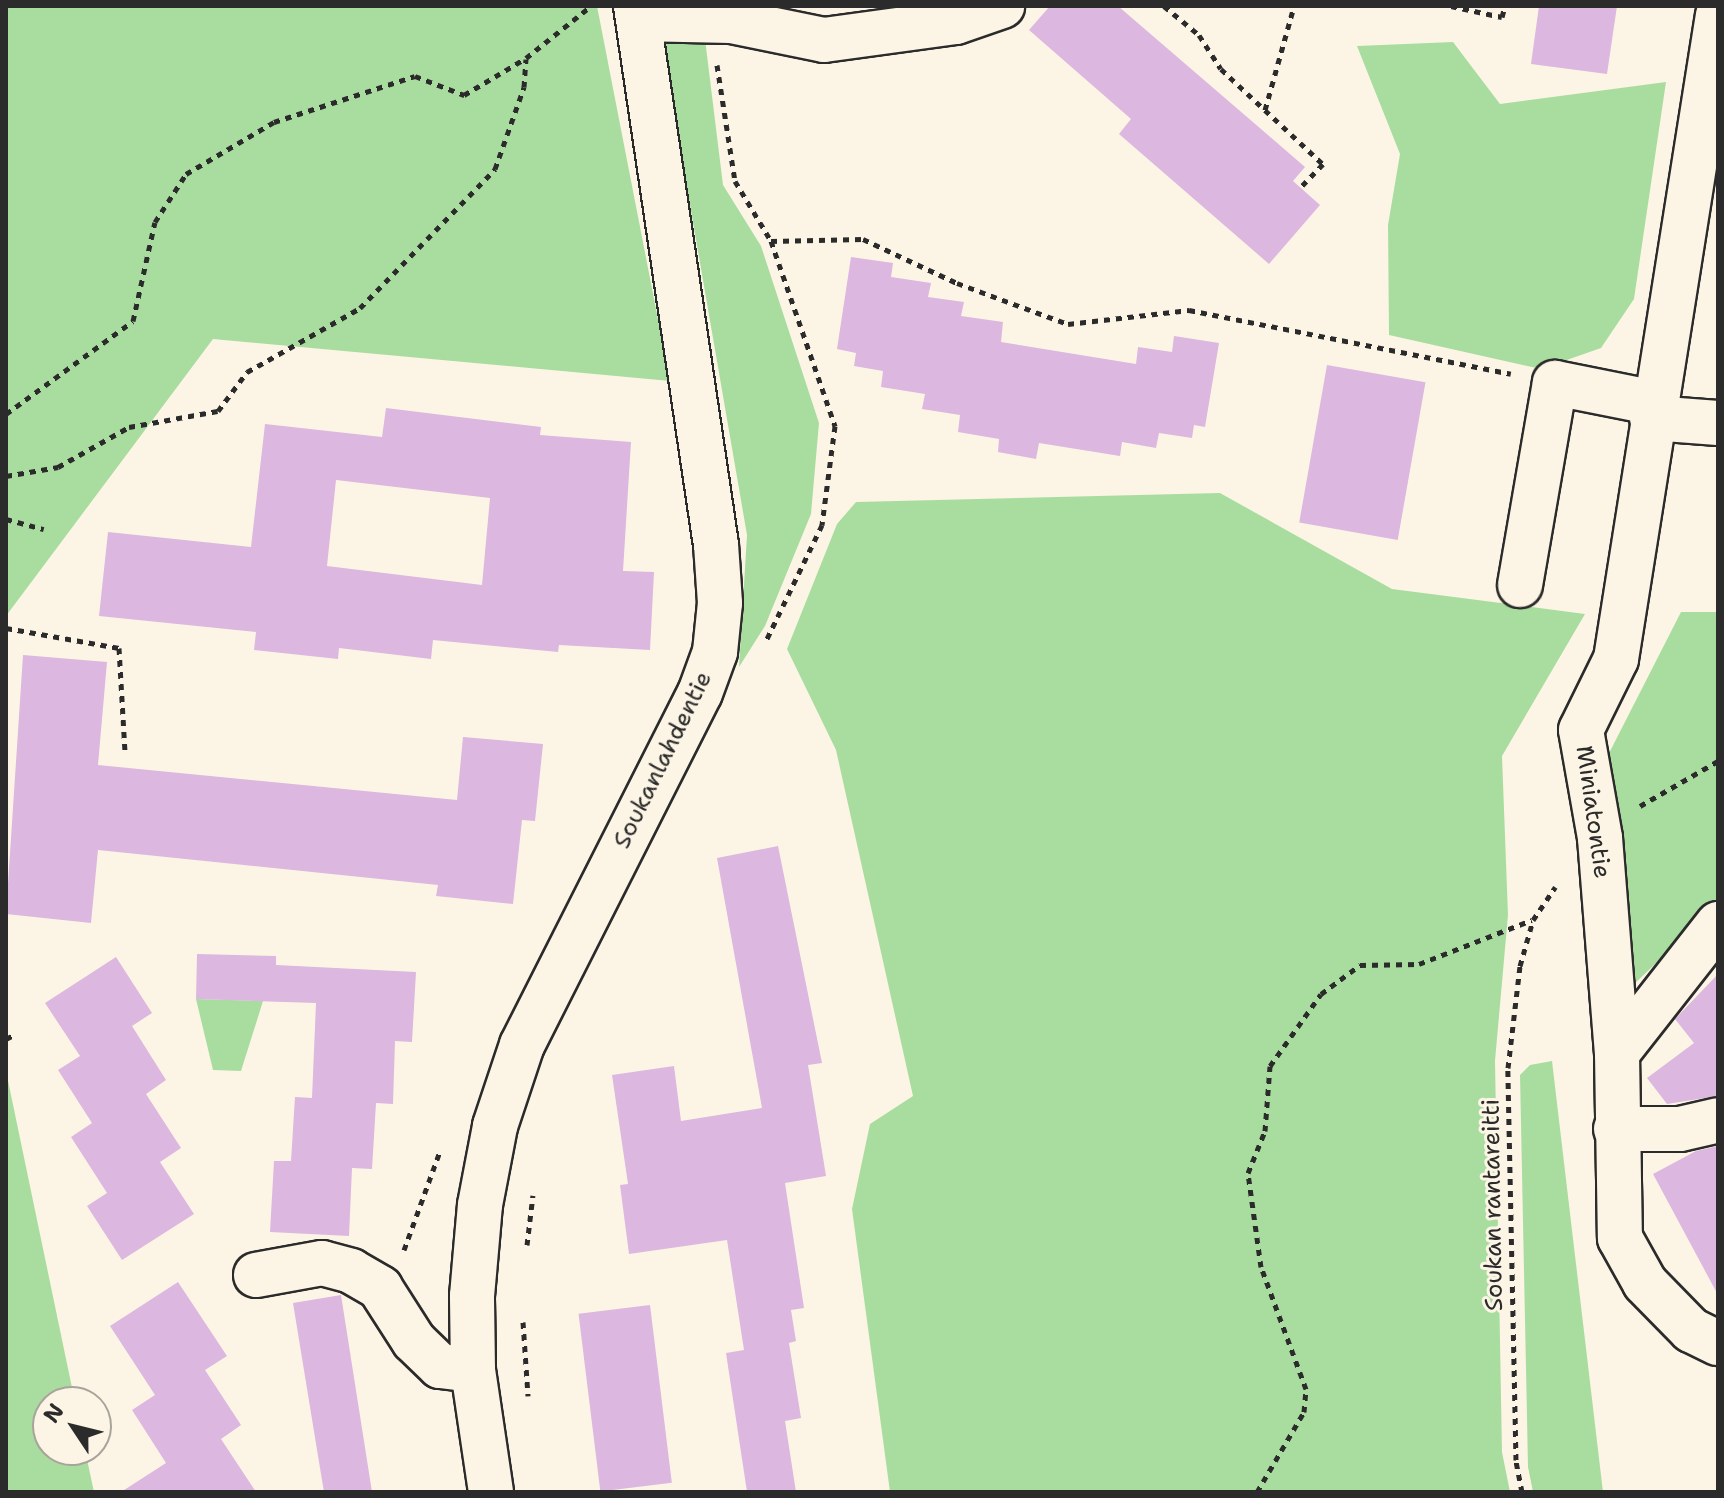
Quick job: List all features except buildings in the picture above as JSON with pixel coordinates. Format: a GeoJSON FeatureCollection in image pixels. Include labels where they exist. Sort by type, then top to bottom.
{"type":"FeatureCollection","features":[{"type":"Feature","properties":{"kind":"street"},"geometry":{"type":"LineString","coordinates":[[637,13],[731,21],[824,40],[956,22],[1002,6]]}},
{"type":"Feature","properties":{"kind":"street","name":"Soukanlahdentie"},"geometry":{"type":"LineString","coordinates":[[491,1492],[473,1370],[480,1205],[495,1126],[517,1059],[671,752],[715,652],[720,603],[716,545],[637,13]]}},
{"type":"Feature","properties":{"kind":"street","name":"Miniatontie"},"geometry":{"type":"LineString","coordinates":[[1718,15],[1616,659],[1581,730],[1600,838],[1617,1053],[1620,1238],[1645,1283],[1691,1330],[1718,1343]]}},
{"type":"Feature","properties":{"kind":"street"},"geometry":{"type":"LineString","coordinates":[[1520,585],[1555,383],[1653,411],[1718,423]]}},
{"type":"Feature","properties":{"kind":"street"},"geometry":{"type":"LineString","coordinates":[[1617,1053],[1718,924]]}},
{"type":"Feature","properties":{"kind":"street"},"geometry":{"type":"LineString","coordinates":[[1616,1129],[1680,1129],[1718,1120]]}},
{"type":"Feature","properties":{"kind":"street"},"geometry":{"type":"LineString","coordinates":[[256,1275],[322,1263],[351,1271],[380,1288],[414,1341],[440,1366],[473,1370]]}},
{"type":"Feature","properties":{"kind":"path"},"geometry":{"type":"LineString","coordinates":[[6,414],[133,321],[155,222],[186,174],[274,122],[415,76],[464,95],[526,58],[592,6]]}},
{"type":"Feature","properties":{"kind":"path"},"geometry":{"type":"LineString","coordinates":[[1164,6],[1199,35],[1221,69],[1323,164],[1300,188]]}},
{"type":"Feature","properties":{"kind":"path"},"geometry":{"type":"LineString","coordinates":[[1265,110],[1294,6]]}},
{"type":"Feature","properties":{"kind":"path"},"geometry":{"type":"LineString","coordinates":[[1451,6],[1502,17],[1505,6]]}},
{"type":"Feature","properties":{"kind":"path"},"geometry":{"type":"LineString","coordinates":[[6,476],[58,467],[129,427],[218,411],[247,372],[360,308],[495,169],[524,87],[526,58]]}},
{"type":"Feature","properties":{"kind":"path"},"geometry":{"type":"LineString","coordinates":[[771,241],[863,239],[957,283],[1068,324],[1189,310],[1555,383]]}},
{"type":"Feature","properties":{"kind":"path"},"geometry":{"type":"LineString","coordinates":[[6,519],[44,529]]}},
{"type":"Feature","properties":{"kind":"path"},"geometry":{"type":"LineString","coordinates":[[6,628],[119,648],[125,752]]}},
{"type":"Feature","properties":{"kind":"path"},"geometry":{"type":"LineString","coordinates":[[1631,811],[1718,761]]}},
{"type":"Feature","properties":{"kind":"path","name":"Soukan rantareitti"},"geometry":{"type":"LineString","coordinates":[[1257,1492],[1304,1412],[1306,1389],[1261,1267],[1248,1173],[1265,1131],[1270,1066],[1321,994],[1360,965],[1419,964],[1533,920],[1520,966],[1508,1068],[1516,1460],[1522,1492]]}},
{"type":"Feature","properties":{"kind":"green space"},"geometry":{"type":"Polygon","coordinates":[[[6,6],[597,6],[670,381],[213,339],[6,616],[6,6]]]}},
{"type":"Feature","properties":{"kind":"green space"},"geometry":{"type":"Polygon","coordinates":[[[660,31],[704,31],[723,185],[761,246],[819,423],[811,514],[765,626],[739,667],[747,535],[660,31]]]}},
{"type":"Feature","properties":{"kind":"green space"},"geometry":{"type":"Polygon","coordinates":[[[1453,42],[1500,104],[1666,82],[1634,299],[1601,348],[1541,369],[1389,335],[1388,225],[1400,154],[1357,46],[1453,42]]]}},
{"type":"Feature","properties":{"kind":"green space"},"geometry":{"type":"Polygon","coordinates":[[[1220,493],[1392,589],[1585,614],[1502,756],[1508,915],[1495,1061],[1502,1452],[1510,1492],[890,1492],[852,1209],[870,1124],[913,1096],[836,750],[787,649],[837,524],[856,502],[1220,493]]]}},
{"type":"Feature","properties":{"kind":"green space"},"geometry":{"type":"Polygon","coordinates":[[[1681,612],[1718,612],[1718,904],[1630,988],[1604,763],[1681,612]]]}},
{"type":"Feature","properties":{"kind":"green space"},"geometry":{"type":"Polygon","coordinates":[[[196,999],[263,1001],[241,1071],[213,1070],[196,999]]]}},
{"type":"Feature","properties":{"kind":"green space"},"geometry":{"type":"Polygon","coordinates":[[[1552,1061],[1603,1492],[1533,1492],[1528,1467],[1520,1075],[1530,1065],[1552,1061]]]}},
{"type":"Feature","properties":{"kind":"green space"},"geometry":{"type":"Polygon","coordinates":[[[6,1071],[72,1386],[32,1386],[32,1466],[88,1466],[94,1492],[6,1492],[6,1071]]]}}]}
